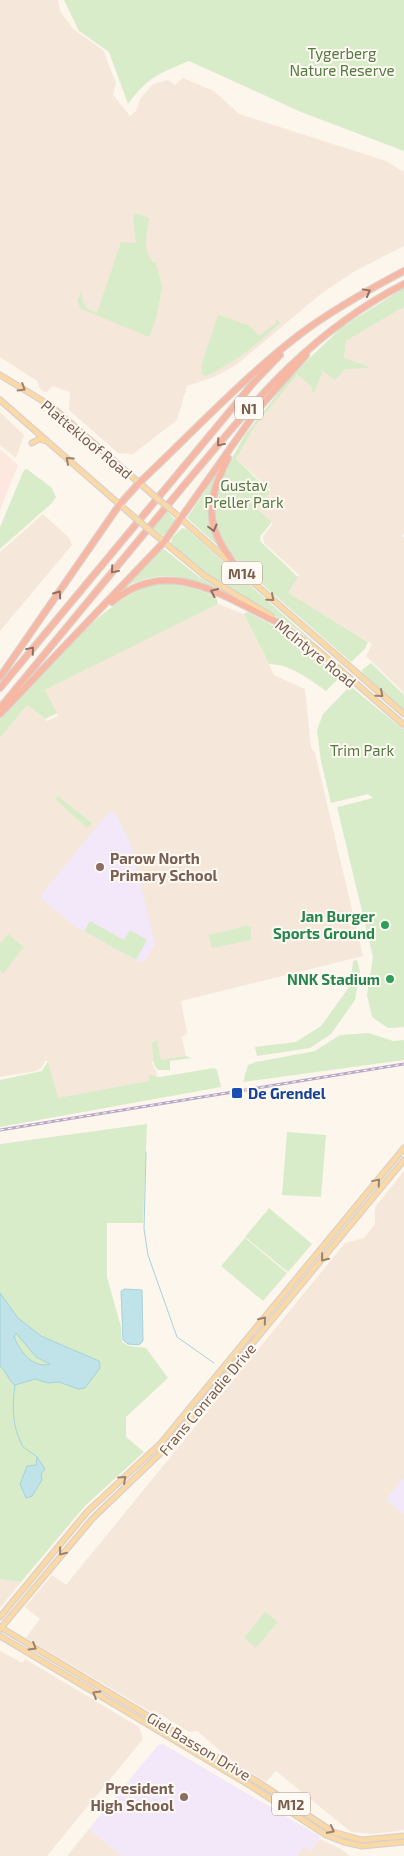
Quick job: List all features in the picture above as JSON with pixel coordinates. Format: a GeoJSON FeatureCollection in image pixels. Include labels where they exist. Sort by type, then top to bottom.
{"type":"FeatureCollection","features":[{"type":"Feature","properties":{"kind":"highway","name":"N1"},"geometry":{"type":"LineString","coordinates":[[0,688],[254,382],[285,350],[331,314],[404,272]]}},
{"type":"Feature","properties":{"kind":"highway","name":"N1"},"geometry":{"type":"LineString","coordinates":[[0,708],[265,390],[294,360],[341,323],[404,284]]}},
{"type":"Feature","properties":{"kind":"highway"},"geometry":{"type":"LineString","coordinates":[[0,677],[120,504],[139,483],[270,358],[331,314]]}},
{"type":"Feature","properties":{"kind":"highway"},"geometry":{"type":"LineString","coordinates":[[0,714],[164,542],[182,520],[250,419],[292,369],[341,323]]}},
{"type":"Feature","properties":{"kind":"highway"},"geometry":{"type":"LineString","coordinates":[[240,572],[217,539],[212,523],[211,506],[218,479],[250,419]]}},
{"type":"Feature","properties":{"kind":"highway"},"geometry":{"type":"LineString","coordinates":[[58,653],[121,595],[136,586],[154,580],[170,579],[190,582],[284,625]]}},
{"type":"Feature","properties":{"kind":"main road","name":"Plattekloof Road"},"geometry":{"type":"LineString","coordinates":[[0,375],[51,406],[170,509]]}},
{"type":"Feature","properties":{"kind":"main road","name":"Plattekloof Road"},"geometry":{"type":"LineString","coordinates":[[0,400],[152,532]]}},
{"type":"Feature","properties":{"kind":"main road"},"geometry":{"type":"LineString","coordinates":[[32,443],[39,439],[50,442]]}},
{"type":"Feature","properties":{"kind":"main road","name":"McIntyre Road"},"geometry":{"type":"LineString","coordinates":[[170,509],[404,714]]}},
{"type":"Feature","properties":{"kind":"main road","name":"McIntyre Road"},"geometry":{"type":"LineString","coordinates":[[152,532],[205,576],[284,625],[315,648],[404,725]]}},
{"type":"Feature","properties":{"kind":"main road","name":"Frans Conradie Drive"},"geometry":{"type":"LineString","coordinates":[[0,1617],[88,1512],[161,1443],[404,1148]]}},
{"type":"Feature","properties":{"kind":"main road","name":"Frans Conradie Drive"},"geometry":{"type":"LineString","coordinates":[[0,1628],[93,1518],[166,1448],[404,1160]]}},
{"type":"Feature","properties":{"kind":"main road","name":"Giel Basson Drive"},"geometry":{"type":"LineString","coordinates":[[0,1628],[250,1777],[333,1832],[362,1840],[404,1836]]}},
{"type":"Feature","properties":{"kind":"main road","name":"Giel Basson Drive"},"geometry":{"type":"LineString","coordinates":[[0,1636],[251,1786],[326,1835],[362,1846],[404,1842]]}},
{"type":"Feature","properties":{"kind":"shaded area"},"geometry":{"type":"Polygon","coordinates":[[[0,0],[58,0],[60,11],[73,29],[103,50],[116,83],[113,95],[130,116],[136,111],[140,99],[153,84],[168,80],[175,85],[183,78],[214,91],[239,114],[386,161],[404,172],[404,246],[355,271],[322,293],[236,365],[214,377],[187,386],[177,420],[133,454],[118,453],[69,410],[70,392],[52,386],[45,392],[40,389],[37,381],[0,357],[0,0]]]}},
{"type":"Feature","properties":{"kind":"shaded area"},"geometry":{"type":"Polygon","coordinates":[[[404,307],[404,533],[402,536],[404,538],[404,693],[366,656],[372,644],[287,593],[299,575],[264,543],[263,536],[273,523],[256,508],[271,490],[236,459],[255,426],[297,375],[311,386],[313,395],[323,370],[368,366],[344,358],[346,341],[404,307]]]}},
{"type":"Feature","properties":{"kind":"shaded area"},"geometry":{"type":"Polygon","coordinates":[[[0,412],[24,435],[16,458],[0,445],[0,412]]]}},
{"type":"Feature","properties":{"kind":"shaded area"},"geometry":{"type":"Polygon","coordinates":[[[0,449],[18,465],[0,510],[0,449]]]}},
{"type":"Feature","properties":{"kind":"shaded area"},"geometry":{"type":"Polygon","coordinates":[[[43,514],[69,538],[72,545],[0,631],[0,552],[43,514]]]}},
{"type":"Feature","properties":{"kind":"shaded area"},"geometry":{"type":"Polygon","coordinates":[[[218,604],[244,614],[274,675],[305,689],[311,748],[315,753],[363,956],[181,1001],[187,1033],[182,1037],[186,1057],[151,1062],[157,1073],[155,1081],[58,1099],[48,1061],[45,1061],[37,1071],[0,1077],[0,738],[27,705],[47,721],[58,716],[45,690],[218,604]]]}},
{"type":"Feature","properties":{"kind":"shaded area","name":"Parow North Primary School"},"geometry":{"type":"Polygon","coordinates":[[[109,812],[115,813],[131,844],[155,944],[145,961],[139,962],[73,925],[41,898],[41,895],[109,812]]]}},
{"type":"Feature","properties":{"kind":"shaded area"},"geometry":{"type":"Polygon","coordinates":[[[404,1171],[404,1830],[373,1834],[351,1832],[276,1771],[266,1782],[236,1764],[197,1731],[189,1732],[160,1714],[156,1715],[26,1638],[40,1619],[25,1607],[52,1575],[66,1585],[345,1243],[364,1238],[375,1224],[375,1207],[404,1171]]]}},
{"type":"Feature","properties":{"kind":"shaded area"},"geometry":{"type":"Polygon","coordinates":[[[404,1477],[404,1514],[388,1501],[388,1497],[404,1477]]]}},
{"type":"Feature","properties":{"kind":"shaded area"},"geometry":{"type":"Polygon","coordinates":[[[0,1579],[21,1582],[0,1608],[0,1579]]]}},
{"type":"Feature","properties":{"kind":"shaded area"},"geometry":{"type":"Polygon","coordinates":[[[0,1651],[22,1663],[25,1659],[139,1727],[143,1739],[47,1856],[0,1856],[0,1651]]]}},
{"type":"Feature","properties":{"kind":"shaded area","name":"President High School"},"geometry":{"type":"Polygon","coordinates":[[[163,1744],[321,1837],[311,1850],[305,1846],[297,1856],[122,1856],[89,1829],[158,1745],[163,1744]]]}},
{"type":"Feature","properties":{"kind":"shaded area"},"geometry":{"type":"Polygon","coordinates":[[[89,1829],[122,1856],[67,1856],[89,1829]]]}},
{"type":"Feature","properties":{"kind":"shaded area"},"geometry":{"type":"Polygon","coordinates":[[[320,1839],[341,1849],[350,1856],[297,1856],[305,1846],[311,1850],[320,1839]]]}},
{"type":"Feature","properties":{"kind":"green space","name":"Tygerberg Nature Reserve"},"geometry":{"type":"Polygon","coordinates":[[[64,0],[404,0],[404,151],[301,112],[189,61],[154,77],[128,104],[109,52],[79,31],[64,0]]]}},
{"type":"Feature","properties":{"kind":"green space"},"geometry":{"type":"Polygon","coordinates":[[[133,214],[149,218],[146,247],[153,262],[156,263],[162,287],[156,319],[149,337],[81,309],[77,301],[82,290],[85,305],[89,310],[97,313],[121,242],[136,243],[133,214]]]}},
{"type":"Feature","properties":{"kind":"green space","name":"Gustav Preller Park"},"geometry":{"type":"Polygon","coordinates":[[[404,288],[404,307],[346,341],[344,358],[368,366],[368,368],[345,369],[335,380],[323,371],[313,395],[311,386],[297,375],[255,426],[236,459],[270,492],[256,508],[272,522],[261,535],[260,541],[298,577],[288,593],[368,642],[365,649],[351,662],[263,585],[225,548],[214,521],[214,498],[222,475],[245,435],[293,374],[342,327],[404,288]]]}},
{"type":"Feature","properties":{"kind":"green space"},"geometry":{"type":"Polygon","coordinates":[[[218,315],[250,326],[259,336],[276,323],[276,319],[280,323],[245,353],[206,376],[202,374],[201,366],[218,315]]]}},
{"type":"Feature","properties":{"kind":"green space"},"geometry":{"type":"Polygon","coordinates":[[[27,469],[52,488],[56,497],[52,503],[0,549],[0,527],[24,470],[27,469]]]}},
{"type":"Feature","properties":{"kind":"green space"},"geometry":{"type":"Polygon","coordinates":[[[214,478],[217,478],[210,502],[216,544],[187,518],[214,478]]]}},
{"type":"Feature","properties":{"kind":"green space"},"geometry":{"type":"Polygon","coordinates":[[[167,511],[176,521],[163,536],[153,528],[167,511]]]}},
{"type":"Feature","properties":{"kind":"green space"},"geometry":{"type":"Polygon","coordinates":[[[182,528],[187,529],[344,669],[332,661],[297,630],[213,580],[183,557],[171,544],[172,538],[182,528]]]}},
{"type":"Feature","properties":{"kind":"green space"},"geometry":{"type":"Polygon","coordinates":[[[164,549],[199,577],[246,604],[200,583],[186,578],[171,576],[140,581],[122,589],[159,550],[164,549]]]}},
{"type":"Feature","properties":{"kind":"green space"},"geometry":{"type":"Polygon","coordinates":[[[155,583],[179,585],[201,591],[216,597],[218,604],[45,690],[57,713],[45,719],[27,705],[0,738],[0,719],[51,662],[114,605],[135,592],[155,583]]]}},
{"type":"Feature","properties":{"kind":"green space"},"geometry":{"type":"Polygon","coordinates":[[[248,612],[288,634],[337,674],[337,680],[326,691],[292,669],[269,664],[244,614],[248,612]]]}},
{"type":"Feature","properties":{"kind":"green space"},"geometry":{"type":"Polygon","coordinates":[[[371,663],[404,695],[404,711],[363,676],[362,670],[371,663]]]}},
{"type":"Feature","properties":{"kind":"green space","name":"Trim Park"},"geometry":{"type":"Polygon","coordinates":[[[350,686],[404,730],[404,1027],[388,1028],[372,1017],[367,995],[373,957],[337,807],[373,798],[368,794],[331,803],[321,761],[317,730],[323,714],[350,686]]]}},
{"type":"Feature","properties":{"kind":"green space"},"geometry":{"type":"Polygon","coordinates":[[[58,796],[92,823],[87,828],[55,799],[58,796]]]}},
{"type":"Feature","properties":{"kind":"green space"},"geometry":{"type":"Polygon","coordinates":[[[90,921],[124,940],[130,930],[147,940],[136,960],[84,931],[90,921]]]}},
{"type":"Feature","properties":{"kind":"green space"},"geometry":{"type":"Polygon","coordinates":[[[246,926],[251,927],[251,940],[212,948],[209,935],[246,926]]]}},
{"type":"Feature","properties":{"kind":"green space"},"geometry":{"type":"Polygon","coordinates":[[[8,934],[24,947],[3,974],[0,971],[0,944],[8,934]]]}},
{"type":"Feature","properties":{"kind":"green space"},"geometry":{"type":"Polygon","coordinates":[[[357,960],[360,971],[355,1000],[331,1034],[310,1048],[257,1056],[255,1047],[296,1042],[321,1026],[350,986],[353,961],[357,960]]]}},
{"type":"Feature","properties":{"kind":"green space"},"geometry":{"type":"Polygon","coordinates":[[[369,1033],[393,1041],[404,1040],[404,1060],[243,1082],[248,1065],[315,1051],[340,1035],[369,1033]]]}},
{"type":"Feature","properties":{"kind":"green space"},"geometry":{"type":"Polygon","coordinates":[[[157,1040],[161,1060],[186,1056],[192,1058],[170,1061],[170,1070],[158,1070],[154,1065],[152,1043],[157,1040]]]}},
{"type":"Feature","properties":{"kind":"green space"},"geometry":{"type":"Polygon","coordinates":[[[48,1061],[58,1098],[149,1081],[149,1075],[160,1077],[214,1068],[217,1070],[221,1087],[0,1127],[0,1080],[42,1071],[48,1061]]]}},
{"type":"Feature","properties":{"kind":"green space"},"geometry":{"type":"Polygon","coordinates":[[[147,1124],[143,1223],[107,1223],[107,1277],[121,1327],[122,1342],[129,1346],[146,1348],[168,1378],[126,1417],[126,1437],[144,1452],[84,1507],[21,1582],[0,1579],[0,1144],[147,1124]]]}},
{"type":"Feature","properties":{"kind":"green space"},"geometry":{"type":"Polygon","coordinates":[[[287,1132],[326,1135],[321,1197],[282,1195],[287,1132]]]}},
{"type":"Feature","properties":{"kind":"green space"},"geometry":{"type":"Polygon","coordinates":[[[269,1208],[312,1244],[288,1272],[245,1237],[269,1208]]]}},
{"type":"Feature","properties":{"kind":"green space"},"geometry":{"type":"Polygon","coordinates":[[[245,1238],[287,1273],[263,1301],[221,1266],[245,1238]]]}},
{"type":"Feature","properties":{"kind":"green space"},"geometry":{"type":"Polygon","coordinates":[[[265,1612],[278,1622],[256,1648],[244,1638],[265,1612]]]}},
{"type":"Feature","properties":{"kind":"water"},"geometry":{"type":"Polygon","coordinates":[[[124,1289],[142,1290],[143,1341],[139,1345],[128,1344],[123,1340],[121,1291],[124,1289]]]}},
{"type":"Feature","properties":{"kind":"water"},"geometry":{"type":"Polygon","coordinates":[[[0,1293],[18,1318],[41,1336],[99,1361],[100,1368],[85,1388],[78,1389],[59,1382],[48,1383],[35,1379],[15,1385],[0,1366],[0,1293]],[[16,1333],[14,1336],[16,1342],[27,1358],[38,1364],[50,1364],[36,1357],[16,1333]]]}},
{"type":"Feature","properties":{"kind":"water"},"geometry":{"type":"Polygon","coordinates":[[[37,1457],[45,1469],[41,1474],[42,1480],[32,1496],[26,1498],[20,1484],[27,1466],[36,1465],[37,1457]]]}},
{"type":"Feature","properties":{"kind":"waterway"},"geometry":{"type":"LineString","coordinates":[[146,1152],[144,1229],[148,1255],[177,1337],[214,1363]]}},
{"type":"Feature","properties":{"kind":"waterway"},"geometry":{"type":"LineString","coordinates":[[15,1385],[13,1408],[16,1430],[23,1446],[37,1457]]}},
{"type":"Feature","properties":{"kind":"railway"},"geometry":{"type":"LineString","coordinates":[[0,1130],[404,1064]]}},
{"type":"Feature","properties":{"kind":"place","name":"Parow North Primary School"},"geometry":{"type":"Point","coordinates":[100,867]}},
{"type":"Feature","properties":{"kind":"place","name":"Jan Burger Sports Ground"},"geometry":{"type":"Point","coordinates":[385,925]}},
{"type":"Feature","properties":{"kind":"place","name":"NNK Stadium"},"geometry":{"type":"Point","coordinates":[390,979]}},
{"type":"Feature","properties":{"kind":"place","name":"De Grendel"},"geometry":{"type":"Point","coordinates":[237,1093]}},
{"type":"Feature","properties":{"kind":"place","name":"President High School"},"geometry":{"type":"Point","coordinates":[184,1797]}}]}
